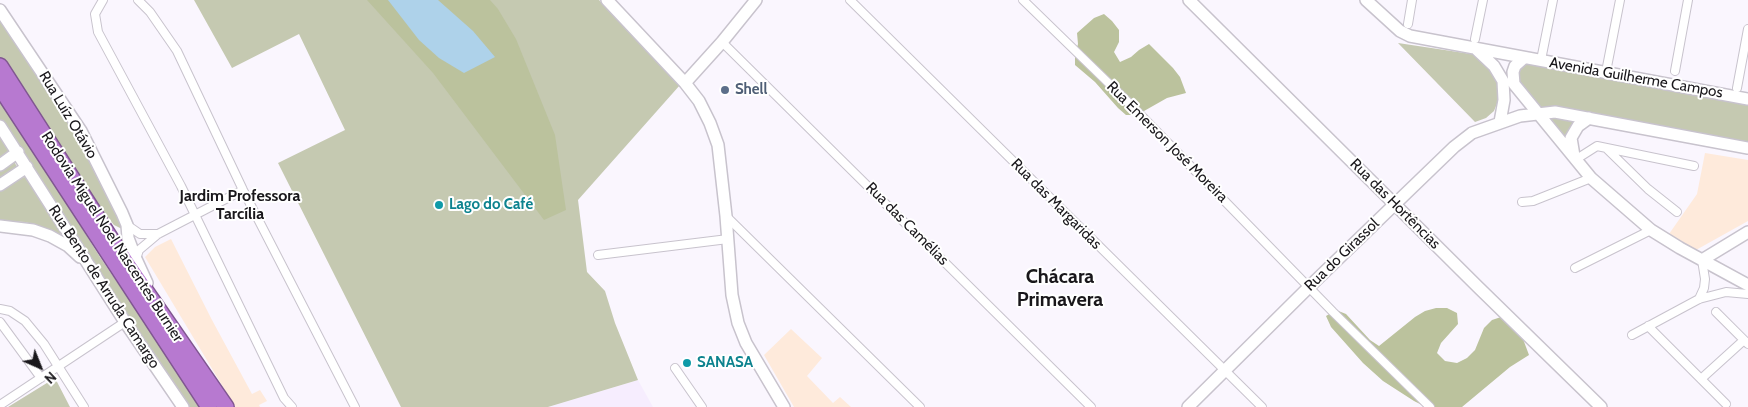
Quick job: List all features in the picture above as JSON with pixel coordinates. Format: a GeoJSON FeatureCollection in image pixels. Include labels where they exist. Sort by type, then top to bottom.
{"type":"FeatureCollection","features":[{"type":"Feature","properties":{"kind":"highway","name":"Rodovia Miguel Noel Nascentes Burnier"},"geometry":{"type":"LineString","coordinates":[[0,66],[127,264],[226,407]]}},
{"type":"Feature","properties":{"kind":"highway","name":"Rodovia Miguel Noel Nascentes Burnier"},"geometry":{"type":"LineString","coordinates":[[0,87],[206,404]]}},
{"type":"Feature","properties":{"kind":"main road"},"geometry":{"type":"LineString","coordinates":[[607,0],[685,83],[703,108],[710,123],[718,145],[732,295],[738,323],[746,343],[784,407]]}},
{"type":"Feature","properties":{"kind":"main road"},"geometry":{"type":"LineString","coordinates":[[685,83],[756,0]]}},
{"type":"Feature","properties":{"kind":"main road","name":"Rua das Hortências"},"geometry":{"type":"LineString","coordinates":[[1189,0],[1601,407]]}},
{"type":"Feature","properties":{"kind":"main road","name":"Avenida Guilherme Campos"},"geometry":{"type":"LineString","coordinates":[[1366,0],[1395,27],[1410,36],[1475,44],[1524,58],[1748,99]]}},
{"type":"Feature","properties":{"kind":"main road","name":"Rua Luíz Otávio"},"geometry":{"type":"LineString","coordinates":[[0,10],[81,131],[127,225],[128,238],[145,279],[168,322]]}},
{"type":"Feature","properties":{"kind":"main road"},"geometry":{"type":"LineString","coordinates":[[1475,44],[1494,66],[1503,81],[1504,100],[1500,122]]}},
{"type":"Feature","properties":{"kind":"main road"},"geometry":{"type":"LineString","coordinates":[[1524,58],[1515,66],[1513,72],[1514,84],[1591,178],[1651,230],[1748,285]]}},
{"type":"Feature","properties":{"kind":"main road"},"geometry":{"type":"LineString","coordinates":[[1537,113],[1555,112],[1748,148]]}},
{"type":"Feature","properties":{"kind":"main road","name":"Rua do Girassol"},"geometry":{"type":"LineString","coordinates":[[1188,407],[1460,141],[1472,133],[1500,122],[1537,113]]}},
{"type":"Feature","properties":{"kind":"main road"},"geometry":{"type":"LineString","coordinates":[[1575,160],[1571,138],[1578,126],[1589,118]]}},
{"type":"Feature","properties":{"kind":"main road","name":"Rua Bento de Arruda Camargo"},"geometry":{"type":"LineString","coordinates":[[0,126],[125,322],[183,407]]}},
{"type":"Feature","properties":{"kind":"main road"},"geometry":{"type":"LineString","coordinates":[[0,165],[18,152]]}},
{"type":"Feature","properties":{"kind":"main road"},"geometry":{"type":"LineString","coordinates":[[0,185],[27,167]]}},
{"type":"Feature","properties":{"kind":"main road"},"geometry":{"type":"LineString","coordinates":[[0,226],[33,230],[50,236],[68,246],[88,264]]}},
{"type":"Feature","properties":{"kind":"main road"},"geometry":{"type":"LineString","coordinates":[[1702,260],[1748,232]]}},
{"type":"Feature","properties":{"kind":"street"},"geometry":{"type":"LineString","coordinates":[[103,0],[95,14],[98,32],[195,214],[284,398],[292,407]]}},
{"type":"Feature","properties":{"kind":"street"},"geometry":{"type":"LineString","coordinates":[[138,0],[150,12],[177,52],[243,190],[355,407]]}},
{"type":"Feature","properties":{"kind":"street","name":"Rua das Margaridas"},"geometry":{"type":"LineString","coordinates":[[850,0],[1262,407]]}},
{"type":"Feature","properties":{"kind":"street","name":"Rua Emerson José Moreira"},"geometry":{"type":"LineString","coordinates":[[1023,0],[1133,107],[1362,342],[1430,407]]}},
{"type":"Feature","properties":{"kind":"street"},"geometry":{"type":"LineString","coordinates":[[1408,24],[1412,0]]}},
{"type":"Feature","properties":{"kind":"street"},"geometry":{"type":"LineString","coordinates":[[1475,44],[1483,0]]}},
{"type":"Feature","properties":{"kind":"street"},"geometry":{"type":"LineString","coordinates":[[1541,60],[1553,0]]}},
{"type":"Feature","properties":{"kind":"street"},"geometry":{"type":"LineString","coordinates":[[1606,72],[1620,0]]}},
{"type":"Feature","properties":{"kind":"street"},"geometry":{"type":"LineString","coordinates":[[1675,71],[1688,0]]}},
{"type":"Feature","properties":{"kind":"street"},"geometry":{"type":"LineString","coordinates":[[1737,88],[1748,29]]}},
{"type":"Feature","properties":{"kind":"street","name":"Rua das Camélias"},"geometry":{"type":"LineString","coordinates":[[722,42],[1091,407]]}},
{"type":"Feature","properties":{"kind":"street"},"geometry":{"type":"LineString","coordinates":[[1575,160],[1597,146],[1694,166]]}},
{"type":"Feature","properties":{"kind":"street"},"geometry":{"type":"LineString","coordinates":[[1606,148],[1648,189],[1677,212]]}},
{"type":"Feature","properties":{"kind":"street"},"geometry":{"type":"LineString","coordinates":[[1522,202],[1531,202],[1591,178]]}},
{"type":"Feature","properties":{"kind":"street"},"geometry":{"type":"LineString","coordinates":[[136,259],[139,250],[158,234],[243,190]]}},
{"type":"Feature","properties":{"kind":"street"},"geometry":{"type":"LineString","coordinates":[[726,216],[920,407]]}},
{"type":"Feature","properties":{"kind":"street"},"geometry":{"type":"LineString","coordinates":[[127,225],[140,234],[158,234]]}},
{"type":"Feature","properties":{"kind":"street"},"geometry":{"type":"LineString","coordinates":[[1575,268],[1651,230]]}},
{"type":"Feature","properties":{"kind":"street"},"geometry":{"type":"LineString","coordinates":[[598,255],[728,240]]}},
{"type":"Feature","properties":{"kind":"street"},"geometry":{"type":"LineString","coordinates":[[1699,299],[1704,288],[1705,279],[1702,260]]}},
{"type":"Feature","properties":{"kind":"street"},"geometry":{"type":"LineString","coordinates":[[1632,335],[1699,299],[1726,292],[1748,294]]}},
{"type":"Feature","properties":{"kind":"street"},"geometry":{"type":"LineString","coordinates":[[0,309],[10,311],[25,321],[59,367],[84,407]]}},
{"type":"Feature","properties":{"kind":"street"},"geometry":{"type":"LineString","coordinates":[[1702,380],[1746,342],[1716,312]]}},
{"type":"Feature","properties":{"kind":"street"},"geometry":{"type":"LineString","coordinates":[[0,322],[41,378]]}},
{"type":"Feature","properties":{"kind":"street"},"geometry":{"type":"LineString","coordinates":[[0,405],[125,322]]}},
{"type":"Feature","properties":{"kind":"street"},"geometry":{"type":"LineString","coordinates":[[1648,326],[1726,404]]}},
{"type":"Feature","properties":{"kind":"street"},"geometry":{"type":"LineString","coordinates":[[675,368],[702,407]]}},
{"type":"Feature","properties":{"kind":"shaded area"},"geometry":{"type":"Polygon","coordinates":[[[1705,153],[1748,160],[1748,221],[1696,250],[1669,234],[1697,194],[1705,153]]]}},
{"type":"Feature","properties":{"kind":"shaded area"},"geometry":{"type":"Polygon","coordinates":[[[171,239],[252,394],[260,390],[267,401],[259,405],[260,407],[235,407],[145,257],[155,247],[171,239]]]}},
{"type":"Feature","properties":{"kind":"shaded area"},"geometry":{"type":"Polygon","coordinates":[[[791,329],[822,358],[807,376],[833,403],[840,397],[851,407],[794,407],[764,355],[791,329]]]}},
{"type":"Feature","properties":{"kind":"shaded area"},"geometry":{"type":"Polygon","coordinates":[[[638,380],[653,407],[548,407],[638,380]]]}},
{"type":"Feature","properties":{"kind":"green space","name":"Lago do Café"},"geometry":{"type":"Polygon","coordinates":[[[194,0],[599,0],[680,85],[578,200],[587,272],[605,291],[615,323],[638,380],[548,407],[401,407],[278,163],[345,130],[299,34],[232,68],[194,0]]]}},
{"type":"Feature","properties":{"kind":"green space"},"geometry":{"type":"Polygon","coordinates":[[[367,0],[490,0],[498,9],[516,39],[555,135],[566,210],[544,220],[433,73],[367,0]]]}},
{"type":"Feature","properties":{"kind":"green space"},"geometry":{"type":"Polygon","coordinates":[[[1104,14],[1119,30],[1119,42],[1114,52],[1120,62],[1131,57],[1149,44],[1180,77],[1186,93],[1167,98],[1137,115],[1126,115],[1118,108],[1095,82],[1075,65],[1075,54],[1078,44],[1077,33],[1094,18],[1104,14]]]}},
{"type":"Feature","properties":{"kind":"green space"},"geometry":{"type":"Polygon","coordinates":[[[0,17],[75,131],[123,224],[122,229],[114,225],[97,204],[64,151],[58,147],[0,59],[0,17]]]}},
{"type":"Feature","properties":{"kind":"green space"},"geometry":{"type":"Polygon","coordinates":[[[1398,43],[1478,55],[1498,80],[1498,101],[1494,111],[1486,118],[1475,122],[1398,43]]]}},
{"type":"Feature","properties":{"kind":"green space"},"geometry":{"type":"Polygon","coordinates":[[[1527,63],[1748,104],[1748,145],[1542,108],[1517,80],[1520,64],[1527,63]]]}},
{"type":"Feature","properties":{"kind":"green space"},"geometry":{"type":"Polygon","coordinates":[[[0,98],[100,257],[202,407],[187,407],[135,328],[0,120],[0,98]]]}},
{"type":"Feature","properties":{"kind":"green space"},"geometry":{"type":"Polygon","coordinates":[[[1548,117],[1577,121],[1565,142],[1548,117]]]}},
{"type":"Feature","properties":{"kind":"green space"},"geometry":{"type":"Polygon","coordinates":[[[0,135],[8,147],[8,156],[0,161],[0,135]]]}},
{"type":"Feature","properties":{"kind":"green space"},"geometry":{"type":"Polygon","coordinates":[[[11,160],[17,167],[0,180],[0,168],[11,160]]]}},
{"type":"Feature","properties":{"kind":"green space"},"geometry":{"type":"Polygon","coordinates":[[[26,177],[79,251],[47,229],[25,222],[0,221],[0,189],[15,178],[26,177]]]}},
{"type":"Feature","properties":{"kind":"green space"},"geometry":{"type":"Polygon","coordinates":[[[1447,308],[1457,313],[1458,324],[1441,343],[1437,353],[1445,361],[1457,363],[1467,358],[1475,350],[1484,328],[1492,320],[1504,316],[1520,331],[1529,355],[1510,367],[1462,407],[1426,407],[1383,381],[1363,363],[1331,327],[1326,316],[1336,310],[1346,314],[1370,340],[1379,346],[1415,317],[1425,311],[1447,308]]]}},
{"type":"Feature","properties":{"kind":"green space"},"geometry":{"type":"Polygon","coordinates":[[[55,378],[70,407],[8,407],[55,378]]]}},
{"type":"Feature","properties":{"kind":"water"},"geometry":{"type":"Polygon","coordinates":[[[388,0],[438,0],[473,31],[495,57],[464,73],[439,58],[419,40],[388,0]]]}},
{"type":"Feature","properties":{"kind":"place","name":"Shell"},"geometry":{"type":"Point","coordinates":[725,90]}},
{"type":"Feature","properties":{"kind":"place","name":"Lago do Café"},"geometry":{"type":"Point","coordinates":[439,205]}},
{"type":"Feature","properties":{"kind":"place","name":"SANASA"},"geometry":{"type":"Point","coordinates":[687,363]}},
{"type":"Feature","properties":{"kind":"district","name":"Jardim Professora Tarcília"},"geometry":{"type":"Point","coordinates":[240,205]}},
{"type":"Feature","properties":{"kind":"district","name":"Chácara Primavera"},"geometry":{"type":"Point","coordinates":[1060,288]}}]}
